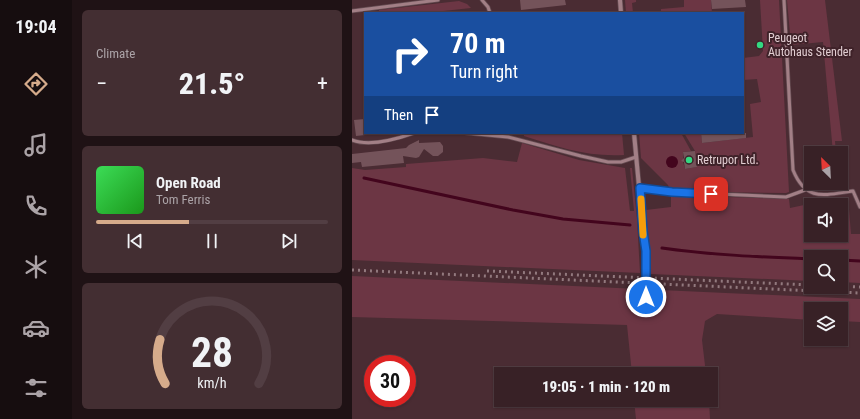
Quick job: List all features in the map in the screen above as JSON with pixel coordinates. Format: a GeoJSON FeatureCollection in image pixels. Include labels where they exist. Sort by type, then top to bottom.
{"type":"FeatureCollection","features":[{"type":"Feature","properties":{"kind":"street"},"geometry":{"type":"LineString","coordinates":[[620,0],[621,12]]}},
{"type":"Feature","properties":{"kind":"street"},"geometry":{"type":"LineString","coordinates":[[634,134],[646,251],[646,297]]}},
{"type":"Feature","properties":{"kind":"lane"},"geometry":{"type":"LineString","coordinates":[[352,11],[438,0]]}},
{"type":"Feature","properties":{"kind":"lane"},"geometry":{"type":"LineString","coordinates":[[482,0],[488,7],[490,12]]}},
{"type":"Feature","properties":{"kind":"lane"},"geometry":{"type":"LineString","coordinates":[[784,0],[793,170],[798,181],[804,189]]}},
{"type":"Feature","properties":{"kind":"lane"},"geometry":{"type":"LineString","coordinates":[[352,140],[360,143],[396,139],[411,134]]}},
{"type":"Feature","properties":{"kind":"lane"},"geometry":{"type":"LineString","coordinates":[[482,134],[508,137],[608,162],[621,162],[636,157]]}},
{"type":"Feature","properties":{"kind":"lane"},"geometry":{"type":"LineString","coordinates":[[505,134],[508,137]]}},
{"type":"Feature","properties":{"kind":"lane"},"geometry":{"type":"LineString","coordinates":[[640,188],[672,192],[786,197],[805,190],[819,194],[853,191],[860,207]]}},
{"type":"Feature","properties":{"kind":"shaded area"},"geometry":{"type":"Polygon","coordinates":[[[625,0],[636,0],[636,2],[632,3],[633,12],[626,12],[625,0]]]}},
{"type":"Feature","properties":{"kind":"shaded area"},"geometry":{"type":"Polygon","coordinates":[[[684,0],[711,0],[712,12],[661,12],[661,9],[684,7],[684,0]]]}},
{"type":"Feature","properties":{"kind":"shaded area"},"geometry":{"type":"Polygon","coordinates":[[[760,0],[779,0],[789,192],[712,192],[670,190],[668,185],[641,158],[639,134],[682,134],[691,151],[683,152],[685,169],[697,167],[695,151],[685,134],[701,134],[702,143],[753,137],[750,104],[761,102],[757,79],[744,80],[744,58],[759,56],[763,51],[760,0]]]}},
{"type":"Feature","properties":{"kind":"shaded area"},"geometry":{"type":"Polygon","coordinates":[[[787,0],[825,0],[842,141],[835,141],[835,146],[832,146],[823,42],[791,45],[787,0]]]}},
{"type":"Feature","properties":{"kind":"shaded area"},"geometry":{"type":"Polygon","coordinates":[[[459,1],[467,4],[471,8],[434,12],[379,12],[379,10],[459,1]]]}},
{"type":"Feature","properties":{"kind":"shaded area"},"geometry":{"type":"Polygon","coordinates":[[[524,134],[622,134],[624,155],[585,153],[524,136],[524,134]]]}},
{"type":"Feature","properties":{"kind":"shaded area"},"geometry":{"type":"Polygon","coordinates":[[[522,143],[579,160],[625,168],[630,211],[634,211],[630,168],[632,168],[640,273],[352,260],[352,168],[365,170],[406,167],[406,164],[483,158],[517,162],[522,143]]]}},
{"type":"Feature","properties":{"kind":"shaded area"},"geometry":{"type":"Polygon","coordinates":[[[670,156],[674,156],[678,162],[674,168],[670,168],[666,164],[666,160],[670,156]]]}},
{"type":"Feature","properties":{"kind":"shaded area"},"geometry":{"type":"Polygon","coordinates":[[[671,195],[789,199],[790,208],[804,205],[804,242],[848,242],[848,198],[837,198],[848,197],[851,234],[860,234],[860,283],[848,282],[848,250],[804,250],[804,281],[651,274],[645,213],[646,210],[671,207],[671,195]]]}},
{"type":"Feature","properties":{"kind":"shaded area"},"geometry":{"type":"Polygon","coordinates":[[[352,276],[860,299],[860,322],[848,321],[848,302],[804,302],[804,320],[717,314],[705,321],[702,340],[705,367],[631,367],[627,325],[352,317],[352,276]]]}},
{"type":"Feature","properties":{"kind":"shaded area"},"geometry":{"type":"Polygon","coordinates":[[[635,407],[709,407],[710,419],[636,419],[635,407]]]}},
{"type":"Feature","properties":{"kind":"building"},"geometry":{"type":"Polygon","coordinates":[[[520,0],[565,0],[566,5],[521,10],[520,0]]]}},
{"type":"Feature","properties":{"kind":"building"},"geometry":{"type":"Polygon","coordinates":[[[711,0],[745,0],[746,7],[712,9],[711,0]]]}},
{"type":"Feature","properties":{"kind":"building"},"geometry":{"type":"Polygon","coordinates":[[[364,119],[365,135],[356,136],[354,120],[364,119]]]}},
{"type":"Feature","properties":{"kind":"building"},"geometry":{"type":"Polygon","coordinates":[[[746,133],[746,138],[702,143],[701,134],[746,133]]]}},
{"type":"Feature","properties":{"kind":"building"},"geometry":{"type":"Polygon","coordinates":[[[419,140],[419,143],[440,142],[443,146],[443,152],[438,156],[433,156],[424,149],[419,157],[416,158],[403,156],[404,163],[362,167],[361,162],[352,163],[352,154],[406,148],[419,140]]]}},
{"type":"Feature","properties":{"kind":"building","name":"Retrupor Ltd."},"geometry":{"type":"Polygon","coordinates":[[[695,151],[697,167],[685,169],[684,162],[681,161],[684,158],[683,152],[695,151]]]}},
{"type":"Feature","properties":{"kind":"waterway"},"geometry":{"type":"LineString","coordinates":[[364,178],[513,210],[563,219],[630,225]]}},
{"type":"Feature","properties":{"kind":"waterway"},"geometry":{"type":"LineString","coordinates":[[662,248],[718,254],[804,259]]}},
{"type":"Feature","properties":{"kind":"waterway"},"geometry":{"type":"LineString","coordinates":[[848,260],[860,261]]}},
{"type":"Feature","properties":{"kind":"railway"},"geometry":{"type":"LineString","coordinates":[[352,270],[860,293]]}},
{"type":"Feature","properties":{"kind":"railway"},"geometry":{"type":"LineString","coordinates":[[487,271],[804,285]]}},
{"type":"Feature","properties":{"kind":"railway"},"geometry":{"type":"LineString","coordinates":[[848,286],[860,287]]}},
{"type":"Feature","properties":{"kind":"slow traffic"},"geometry":{"type":"LineString","coordinates":[[641,199],[643,235]]}},
{"type":"Feature","properties":{"kind":"place","name":"Peugeot Autohaus Stender"},"geometry":{"type":"Point","coordinates":[760,45]}},
{"type":"Feature","properties":{"kind":"place","name":"Retrupor Ltd."},"geometry":{"type":"Point","coordinates":[689,160]}},
{"type":"Feature","properties":{"kind":"route"},"geometry":{"type":"LineString","coordinates":[[646,297],[646,251],[640,188],[672,192],[711,194]]}}]}
